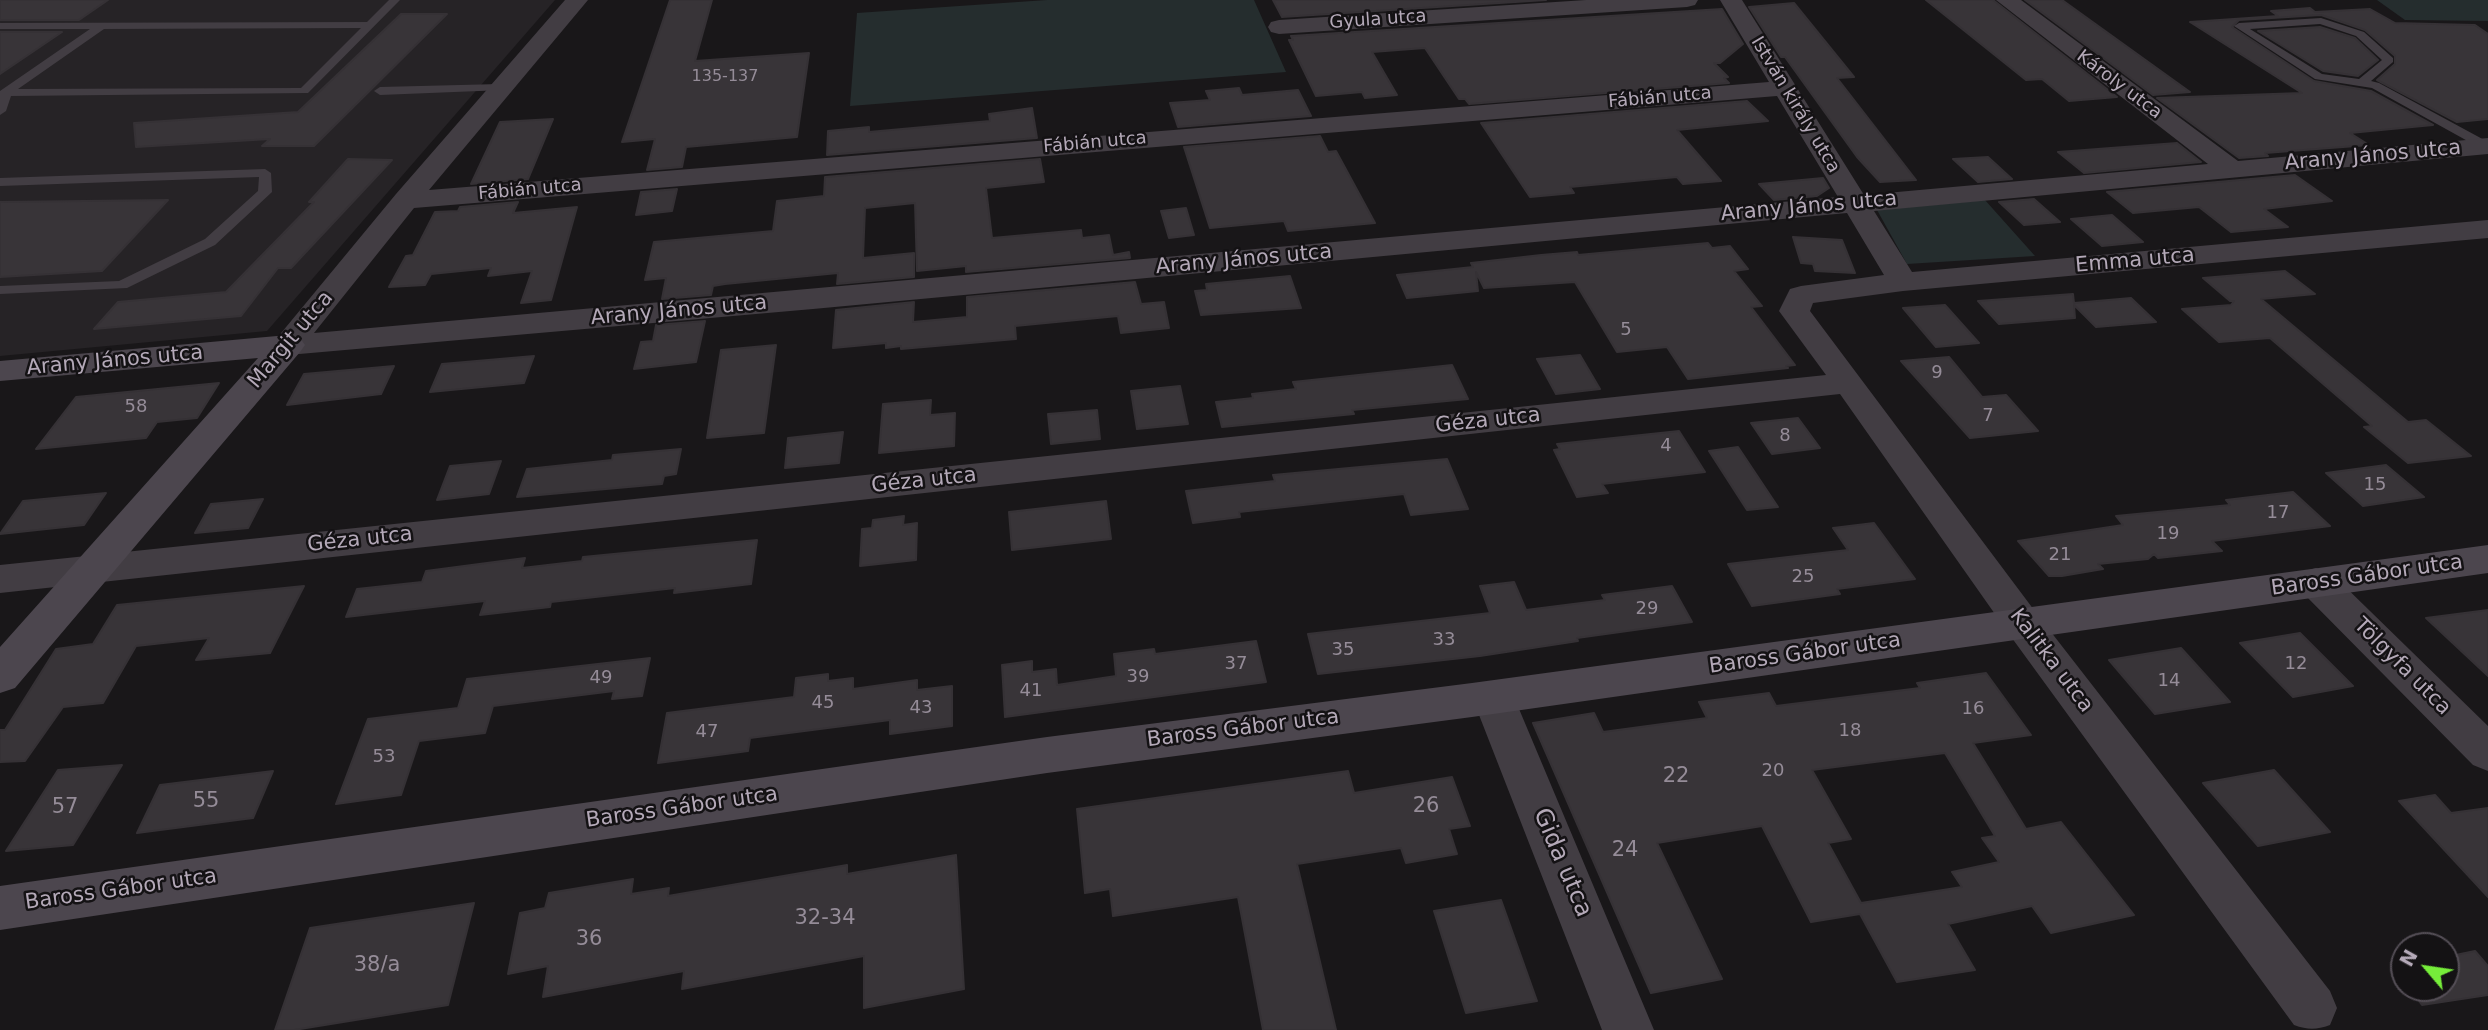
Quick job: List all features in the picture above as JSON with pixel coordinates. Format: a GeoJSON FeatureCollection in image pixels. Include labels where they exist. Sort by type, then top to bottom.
{"type":"FeatureCollection","features":[{"type":"Feature","properties":{"kind":"street","name":"Margit utca"},"geometry":{"type":"LineString","coordinates":[[0,676],[288,345],[406,200],[577,0]]}},
{"type":"Feature","properties":{"kind":"street","name":"Gyula utca"},"geometry":{"type":"LineString","coordinates":[[1279,27],[1687,0]]}},
{"type":"Feature","properties":{"kind":"street","name":"István király utca"},"geometry":{"type":"LineString","coordinates":[[1731,0],[1903,282]]}},
{"type":"Feature","properties":{"kind":"street","name":"Károly utca"},"geometry":{"type":"LineString","coordinates":[[2007,0],[2232,169]]}},
{"type":"Feature","properties":{"kind":"street","name":"Fábián utca"},"geometry":{"type":"LineString","coordinates":[[406,200],[1785,88]]}},
{"type":"Feature","properties":{"kind":"street","name":"Arany János utca"},"geometry":{"type":"LineString","coordinates":[[0,371],[827,299],[2487,146]]}},
{"type":"Feature","properties":{"kind":"street","name":"Emma utca"},"geometry":{"type":"LineString","coordinates":[[1794,312],[1801,295],[1903,282],[2488,229]]}},
{"type":"Feature","properties":{"kind":"street","name":"Kalitka utca"},"geometry":{"type":"LineString","coordinates":[[1794,312],[1849,383],[2023,624],[2312,1008]]}},
{"type":"Feature","properties":{"kind":"street","name":"Géza utca"},"geometry":{"type":"LineString","coordinates":[[0,579],[1849,383]]}},
{"type":"Feature","properties":{"kind":"street","name":"Baross Gábor utca"},"geometry":{"type":"LineString","coordinates":[[0,908],[1033,757],[1493,697],[2488,559]]}},
{"type":"Feature","properties":{"kind":"street","name":"Tölgyfa utca"},"geometry":{"type":"LineString","coordinates":[[2316,582],[2488,753]]}},
{"type":"Feature","properties":{"kind":"street","name":"Gida utca"},"geometry":{"type":"LineString","coordinates":[[1493,697],[1628,1030]]}},
{"type":"Feature","properties":{"kind":"lane"},"geometry":{"type":"LineString","coordinates":[[3,95],[304,91],[395,0]]}},
{"type":"Feature","properties":{"kind":"lane"},"geometry":{"type":"LineString","coordinates":[[2361,83],[2389,60],[2360,34],[2322,21],[2239,26],[2319,77],[2361,83],[2394,93],[2487,146]]}},
{"type":"Feature","properties":{"kind":"lane"},"geometry":{"type":"LineString","coordinates":[[0,26],[371,24]]}},
{"type":"Feature","properties":{"kind":"lane"},"geometry":{"type":"LineString","coordinates":[[0,111],[3,95],[102,26]]}},
{"type":"Feature","properties":{"kind":"lane"},"geometry":{"type":"LineString","coordinates":[[380,91],[500,88]]}},
{"type":"Feature","properties":{"kind":"lane"},"geometry":{"type":"LineString","coordinates":[[0,183],[265,173],[265,192],[210,242],[122,285],[0,290]]}},
{"type":"Feature","properties":{"kind":"shaded area"},"geometry":{"type":"Polygon","coordinates":[[[0,0],[555,0],[267,331],[0,356],[0,0]]]}},
{"type":"Feature","properties":{"kind":"shaded area"},"geometry":{"type":"Polygon","coordinates":[[[1047,0],[1254,0],[1286,72],[850,106],[857,13],[1047,0]]]}},
{"type":"Feature","properties":{"kind":"shaded area"},"geometry":{"type":"Polygon","coordinates":[[[2377,0],[2488,0],[2488,21],[2405,20],[2377,0]]]}},
{"type":"Feature","properties":{"kind":"shaded area"},"geometry":{"type":"Polygon","coordinates":[[[1985,200],[2035,256],[1907,264],[1877,210],[1985,200]]]}},
{"type":"Feature","properties":{"kind":"building"},"geometry":{"type":"Polygon","coordinates":[[[0,0],[108,0],[79,20],[0,20],[0,0]]]}},
{"type":"Feature","properties":{"kind":"building"},"geometry":{"type":"Polygon","coordinates":[[[670,0],[712,0],[695,61],[809,53],[797,137],[686,147],[682,167],[647,170],[655,139],[622,142],[670,0]]]}},
{"type":"Feature","properties":{"kind":"building"},"geometry":{"type":"Polygon","coordinates":[[[1273,0],[1546,0],[1282,17],[1273,0]]]}},
{"type":"Feature","properties":{"kind":"building"},"geometry":{"type":"Polygon","coordinates":[[[1926,0],[1993,0],[2117,97],[2069,101],[2042,79],[2026,80],[1926,0]]]}},
{"type":"Feature","properties":{"kind":"building"},"geometry":{"type":"Polygon","coordinates":[[[2025,0],[2062,0],[2190,92],[2153,95],[2025,0]]]}},
{"type":"Feature","properties":{"kind":"building"},"geometry":{"type":"Polygon","coordinates":[[[1794,3],[1854,77],[1837,78],[1916,180],[1880,182],[1857,157],[1785,57],[1781,57],[1749,7],[1794,3]]]}},
{"type":"Feature","properties":{"kind":"building"},"geometry":{"type":"Polygon","coordinates":[[[2310,8],[2315,12],[2370,9],[2395,23],[2475,25],[2488,34],[2488,119],[2457,122],[2377,80],[2395,64],[2395,56],[2365,30],[2321,15],[2239,20],[2232,27],[2314,81],[2371,91],[2433,125],[2350,133],[2369,145],[2265,153],[2268,156],[2239,158],[2157,98],[2302,93],[2190,22],[2278,16],[2271,11],[2310,8]]]}},
{"type":"Feature","properties":{"kind":"building"},"geometry":{"type":"Polygon","coordinates":[[[1722,9],[1743,44],[1720,63],[1714,63],[1728,77],[1724,78],[1729,83],[1469,104],[1465,99],[1459,99],[1425,48],[1372,52],[1397,95],[1365,98],[1362,92],[1316,96],[1289,40],[1293,40],[1291,36],[1722,9]]]}},
{"type":"Feature","properties":{"kind":"building"},"geometry":{"type":"Polygon","coordinates":[[[401,14],[447,14],[314,146],[262,146],[270,139],[136,147],[134,123],[298,112],[401,14]]]}},
{"type":"Feature","properties":{"kind":"building"},"geometry":{"type":"Polygon","coordinates":[[[2320,27],[2355,38],[2378,60],[2358,76],[2323,71],[2258,31],[2320,27]]]}},
{"type":"Feature","properties":{"kind":"building"},"geometry":{"type":"Polygon","coordinates":[[[0,32],[62,32],[0,74],[0,32]]]}},
{"type":"Feature","properties":{"kind":"building"},"geometry":{"type":"Polygon","coordinates":[[[1239,88],[1242,95],[1298,90],[1311,116],[1178,127],[1170,103],[1210,100],[1206,91],[1239,88]]]}},
{"type":"Feature","properties":{"kind":"building"},"geometry":{"type":"Polygon","coordinates":[[[1747,101],[1768,121],[1677,130],[1721,181],[1683,184],[1677,177],[1570,187],[1574,193],[1530,197],[1481,123],[1747,101]]]}},
{"type":"Feature","properties":{"kind":"building"},"geometry":{"type":"Polygon","coordinates":[[[1032,108],[1037,138],[827,155],[828,131],[869,127],[869,132],[990,121],[989,114],[1032,108]]]}},
{"type":"Feature","properties":{"kind":"building"},"geometry":{"type":"Polygon","coordinates":[[[553,119],[528,179],[471,184],[500,122],[553,119]]]}},
{"type":"Feature","properties":{"kind":"building"},"geometry":{"type":"Polygon","coordinates":[[[1320,136],[1328,152],[1336,151],[1375,223],[1288,231],[1284,221],[1210,228],[1184,147],[1320,136]]]}},
{"type":"Feature","properties":{"kind":"building"},"geometry":{"type":"Polygon","coordinates":[[[2177,143],[2201,162],[2084,173],[2058,152],[2177,143]]]}},
{"type":"Feature","properties":{"kind":"building"},"geometry":{"type":"Polygon","coordinates":[[[1988,157],[2012,179],[1978,182],[1953,159],[1988,157]]]}},
{"type":"Feature","properties":{"kind":"building"},"geometry":{"type":"Polygon","coordinates":[[[348,159],[392,160],[291,268],[278,268],[241,316],[94,329],[118,302],[226,292],[314,202],[309,202],[348,159]]]}},
{"type":"Feature","properties":{"kind":"building"},"geometry":{"type":"Polygon","coordinates":[[[1040,159],[1044,182],[986,188],[992,238],[1081,230],[1082,238],[1109,235],[1113,255],[1129,252],[1130,258],[966,272],[966,266],[917,271],[915,203],[865,208],[863,258],[914,253],[914,277],[837,284],[838,273],[725,284],[713,286],[711,295],[662,299],[666,278],[645,280],[654,242],[773,231],[777,201],[824,196],[825,177],[1040,159]]]}},
{"type":"Feature","properties":{"kind":"building"},"geometry":{"type":"Polygon","coordinates":[[[2295,175],[2332,201],[2264,209],[2288,227],[2231,232],[2199,207],[2133,213],[2107,192],[2295,175]]]}},
{"type":"Feature","properties":{"kind":"building"},"geometry":{"type":"Polygon","coordinates":[[[1823,178],[1829,188],[1817,196],[1774,200],[1759,184],[1823,178]]]}},
{"type":"Feature","properties":{"kind":"building"},"geometry":{"type":"Polygon","coordinates":[[[677,189],[672,211],[636,215],[641,192],[677,189]]]}},
{"type":"Feature","properties":{"kind":"building"},"geometry":{"type":"Polygon","coordinates":[[[2034,199],[2060,222],[2024,225],[1999,202],[2034,199]]]}},
{"type":"Feature","properties":{"kind":"building"},"geometry":{"type":"Polygon","coordinates":[[[168,200],[102,271],[0,277],[0,202],[168,200]]]}},
{"type":"Feature","properties":{"kind":"building"},"geometry":{"type":"Polygon","coordinates":[[[518,202],[513,213],[577,207],[551,300],[521,303],[532,271],[488,276],[491,268],[431,274],[425,285],[389,287],[406,256],[413,255],[435,212],[518,202]]]}},
{"type":"Feature","properties":{"kind":"building"},"geometry":{"type":"Polygon","coordinates":[[[1186,208],[1194,235],[1169,238],[1161,211],[1186,208]]]}},
{"type":"Feature","properties":{"kind":"building"},"geometry":{"type":"Polygon","coordinates":[[[2112,215],[2143,242],[2102,246],[2071,219],[2112,215]]]}},
{"type":"Feature","properties":{"kind":"building"},"geometry":{"type":"Polygon","coordinates":[[[1793,237],[1842,240],[1855,273],[1815,271],[1813,264],[1801,263],[1793,237]]]}},
{"type":"Feature","properties":{"kind":"building"},"geometry":{"type":"Polygon","coordinates":[[[1708,243],[1712,248],[1730,246],[1748,269],[1734,271],[1762,306],[1751,307],[1795,365],[1688,379],[1667,347],[1617,352],[1575,282],[1484,288],[1476,272],[1478,291],[1407,298],[1397,275],[1473,267],[1471,263],[1541,255],[1577,252],[1578,255],[1708,243]]]}},
{"type":"Feature","properties":{"kind":"building"},"geometry":{"type":"Polygon","coordinates":[[[2285,271],[2315,294],[2261,299],[2408,422],[2426,420],[2471,456],[2408,463],[2364,427],[2372,426],[2270,338],[2219,342],[2182,309],[2231,305],[2234,301],[2230,301],[2203,278],[2285,271]]]}},
{"type":"Feature","properties":{"kind":"building"},"geometry":{"type":"Polygon","coordinates":[[[1290,276],[1301,308],[1201,315],[1195,291],[1207,290],[1206,284],[1290,276]]]}},
{"type":"Feature","properties":{"kind":"building"},"geometry":{"type":"Polygon","coordinates":[[[1135,282],[1141,304],[1164,302],[1169,328],[1121,333],[1118,316],[1015,326],[1016,339],[901,349],[901,346],[886,348],[886,343],[833,348],[836,310],[914,302],[913,322],[967,317],[967,297],[1135,282]]]}},
{"type":"Feature","properties":{"kind":"building"},"geometry":{"type":"Polygon","coordinates":[[[2073,294],[2074,303],[2131,298],[2156,322],[2096,327],[2074,305],[2075,318],[1999,324],[1978,301],[2073,294]]]}},
{"type":"Feature","properties":{"kind":"building"},"geometry":{"type":"Polygon","coordinates":[[[1945,305],[1979,343],[1936,347],[1903,308],[1945,305]]]}},
{"type":"Feature","properties":{"kind":"building"},"geometry":{"type":"Polygon","coordinates":[[[705,321],[696,362],[634,369],[641,342],[653,341],[656,325],[705,321]]]}},
{"type":"Feature","properties":{"kind":"building"},"geometry":{"type":"Polygon","coordinates":[[[776,345],[764,433],[707,438],[721,350],[776,345]]]}},
{"type":"Feature","properties":{"kind":"building"},"geometry":{"type":"Polygon","coordinates":[[[1580,355],[1600,389],[1556,394],[1537,359],[1580,355]]]}},
{"type":"Feature","properties":{"kind":"building"},"geometry":{"type":"Polygon","coordinates":[[[534,356],[524,383],[430,392],[442,364],[534,356]]]}},
{"type":"Feature","properties":{"kind":"building"},"geometry":{"type":"Polygon","coordinates":[[[1949,357],[1982,397],[2006,395],[2038,431],[1970,438],[1901,361],[1949,357]]]}},
{"type":"Feature","properties":{"kind":"building"},"geometry":{"type":"Polygon","coordinates":[[[1452,365],[1468,399],[1352,410],[1354,414],[1222,427],[1216,402],[1253,398],[1252,394],[1296,389],[1293,382],[1452,365]]]}},
{"type":"Feature","properties":{"kind":"building"},"geometry":{"type":"Polygon","coordinates":[[[394,366],[381,394],[287,405],[304,374],[394,366]]]}},
{"type":"Feature","properties":{"kind":"building"},"geometry":{"type":"Polygon","coordinates":[[[219,383],[197,418],[157,422],[146,438],[36,449],[76,397],[219,383]]]}},
{"type":"Feature","properties":{"kind":"building"},"geometry":{"type":"Polygon","coordinates":[[[1180,386],[1188,424],[1137,429],[1131,391],[1180,386]]]}},
{"type":"Feature","properties":{"kind":"building"},"geometry":{"type":"Polygon","coordinates":[[[931,400],[930,415],[955,413],[954,446],[879,453],[883,404],[931,400]]]}},
{"type":"Feature","properties":{"kind":"building"},"geometry":{"type":"Polygon","coordinates":[[[1097,410],[1100,439],[1051,444],[1048,414],[1097,410]]]}},
{"type":"Feature","properties":{"kind":"building"},"geometry":{"type":"Polygon","coordinates":[[[1798,418],[1820,448],[1772,454],[1751,423],[1798,418]]]}},
{"type":"Feature","properties":{"kind":"building"},"geometry":{"type":"Polygon","coordinates":[[[1679,431],[1705,472],[1602,484],[1608,493],[1577,497],[1554,450],[1560,449],[1557,444],[1679,431]]]}},
{"type":"Feature","properties":{"kind":"building"},"geometry":{"type":"Polygon","coordinates":[[[843,432],[839,463],[785,468],[788,438],[843,432]]]}},
{"type":"Feature","properties":{"kind":"building"},"geometry":{"type":"Polygon","coordinates":[[[1738,447],[1778,507],[1747,510],[1709,451],[1738,447]]]}},
{"type":"Feature","properties":{"kind":"building"},"geometry":{"type":"Polygon","coordinates":[[[681,449],[676,474],[664,476],[662,484],[517,497],[527,469],[612,460],[613,455],[681,449]]]}},
{"type":"Feature","properties":{"kind":"building"},"geometry":{"type":"Polygon","coordinates":[[[1447,459],[1468,509],[1411,515],[1404,494],[1239,512],[1240,517],[1193,523],[1186,491],[1275,481],[1273,475],[1447,459]]]}},
{"type":"Feature","properties":{"kind":"building"},"geometry":{"type":"Polygon","coordinates":[[[501,461],[489,494],[437,500],[450,466],[501,461]]]}},
{"type":"Feature","properties":{"kind":"building"},"geometry":{"type":"Polygon","coordinates":[[[2386,465],[2424,497],[2363,506],[2326,473],[2386,465]]]}},
{"type":"Feature","properties":{"kind":"building"},"geometry":{"type":"Polygon","coordinates":[[[2293,492],[2330,526],[2212,541],[2222,551],[2158,558],[2154,554],[2148,559],[2098,564],[2103,569],[2062,576],[2049,576],[2018,541],[2123,525],[2116,516],[2230,505],[2226,500],[2293,492]]]}},
{"type":"Feature","properties":{"kind":"building"},"geometry":{"type":"Polygon","coordinates":[[[106,493],[84,525],[0,534],[23,501],[106,493]]]}},
{"type":"Feature","properties":{"kind":"building"},"geometry":{"type":"Polygon","coordinates":[[[263,499],[248,528],[195,533],[211,504],[263,499]]]}},
{"type":"Feature","properties":{"kind":"building"},"geometry":{"type":"Polygon","coordinates":[[[1106,501],[1111,539],[1012,550],[1009,512],[1106,501]]]}},
{"type":"Feature","properties":{"kind":"building"},"geometry":{"type":"Polygon","coordinates":[[[904,516],[903,525],[917,523],[916,560],[860,566],[862,529],[872,528],[873,520],[904,516]]]}},
{"type":"Feature","properties":{"kind":"building"},"geometry":{"type":"Polygon","coordinates":[[[1874,523],[1915,579],[1837,589],[1840,594],[1752,606],[1728,564],[1848,550],[1833,528],[1874,523]]]}},
{"type":"Feature","properties":{"kind":"building"},"geometry":{"type":"Polygon","coordinates":[[[757,540],[751,584],[674,593],[675,588],[551,602],[550,607],[480,615],[485,601],[346,617],[357,589],[422,582],[426,571],[525,558],[522,568],[582,561],[583,557],[757,540]]]}},
{"type":"Feature","properties":{"kind":"building"},"geometry":{"type":"Polygon","coordinates":[[[1514,582],[1526,610],[1605,600],[1602,595],[1672,586],[1692,622],[1577,638],[1578,641],[1480,656],[1318,674],[1308,634],[1490,613],[1480,586],[1514,582]]]}},
{"type":"Feature","properties":{"kind":"building"},"geometry":{"type":"Polygon","coordinates":[[[304,586],[270,653],[196,660],[209,638],[136,646],[103,703],[63,707],[25,761],[0,762],[0,730],[5,730],[56,649],[93,644],[117,605],[304,586]]]}},
{"type":"Feature","properties":{"kind":"building"},"geometry":{"type":"Polygon","coordinates":[[[2488,610],[2488,676],[2426,618],[2488,610]]]}},
{"type":"Feature","properties":{"kind":"building"},"geometry":{"type":"Polygon","coordinates":[[[2300,633],[2353,686],[2293,697],[2240,643],[2300,633]]]}},
{"type":"Feature","properties":{"kind":"building"},"geometry":{"type":"Polygon","coordinates":[[[1256,641],[1266,682],[1005,717],[1002,665],[1032,661],[1032,672],[1056,669],[1057,685],[1116,676],[1114,654],[1154,649],[1155,654],[1256,641]]]}},
{"type":"Feature","properties":{"kind":"building"},"geometry":{"type":"Polygon","coordinates":[[[2181,648],[2230,702],[2155,714],[2109,660],[2181,648]]]}},
{"type":"Feature","properties":{"kind":"building"},"geometry":{"type":"Polygon","coordinates":[[[650,658],[642,696],[612,699],[614,691],[493,706],[485,733],[419,741],[401,795],[336,804],[368,719],[458,708],[467,679],[650,658]]]}},
{"type":"Feature","properties":{"kind":"building"},"geometry":{"type":"Polygon","coordinates":[[[1986,673],[2031,735],[1973,743],[2026,829],[2061,822],[2134,915],[2051,933],[2032,906],[1948,924],[1975,970],[1897,982],[1860,914],[1811,922],[1762,826],[1657,843],[1722,979],[1651,993],[1533,723],[1594,713],[1603,732],[1707,718],[1699,702],[1769,693],[1776,706],[1920,688],[1917,683],[1986,673]],[[1945,753],[1812,770],[1851,839],[1828,843],[1861,903],[1962,887],[1952,872],[1999,862],[1982,838],[1995,836],[1945,753]]]}},
{"type":"Feature","properties":{"kind":"building"},"geometry":{"type":"Polygon","coordinates":[[[828,674],[828,681],[853,678],[853,689],[917,680],[917,690],[952,686],[952,726],[890,734],[890,720],[750,738],[748,751],[658,763],[667,713],[794,697],[796,678],[828,674]]]}},
{"type":"Feature","properties":{"kind":"building"},"geometry":{"type":"Polygon","coordinates":[[[122,765],[73,845],[6,851],[58,770],[122,765]]]}},
{"type":"Feature","properties":{"kind":"building"},"geometry":{"type":"Polygon","coordinates":[[[2274,770],[2330,832],[2258,846],[2203,783],[2274,770]]]}},
{"type":"Feature","properties":{"kind":"building"},"geometry":{"type":"Polygon","coordinates":[[[273,771],[253,818],[137,833],[160,785],[273,771]]]}},
{"type":"Feature","properties":{"kind":"building"},"geometry":{"type":"Polygon","coordinates":[[[1348,771],[1354,793],[1452,777],[1470,826],[1449,829],[1457,854],[1406,863],[1401,848],[1297,864],[1336,1030],[1263,1030],[1238,897],[1113,916],[1110,889],[1085,893],[1077,809],[1348,771]]]}},
{"type":"Feature","properties":{"kind":"building"},"geometry":{"type":"Polygon","coordinates":[[[2435,795],[2451,813],[2488,808],[2488,897],[2399,801],[2435,795]]]}},
{"type":"Feature","properties":{"kind":"building"},"geometry":{"type":"Polygon","coordinates":[[[956,855],[964,989],[864,1008],[864,956],[682,989],[684,971],[543,997],[548,966],[508,974],[520,913],[545,908],[549,893],[633,879],[631,894],[669,888],[668,896],[847,865],[847,874],[956,855]]]}},
{"type":"Feature","properties":{"kind":"building"},"geometry":{"type":"Polygon","coordinates":[[[1501,900],[1537,1001],[1466,1013],[1434,911],[1501,900]]]}},
{"type":"Feature","properties":{"kind":"building"},"geometry":{"type":"Polygon","coordinates":[[[474,903],[448,1005],[294,1030],[275,1030],[310,928],[474,903]]]}},
{"type":"Feature","properties":{"kind":"building"},"geometry":{"type":"Polygon","coordinates":[[[2475,951],[2488,966],[2488,995],[2460,999],[2460,954],[2475,951]]]}},
{"type":"Feature","properties":{"kind":"building"},"geometry":{"type":"Polygon","coordinates":[[[2420,1002],[2442,1002],[2422,1005],[2420,1002]]]}}]}
